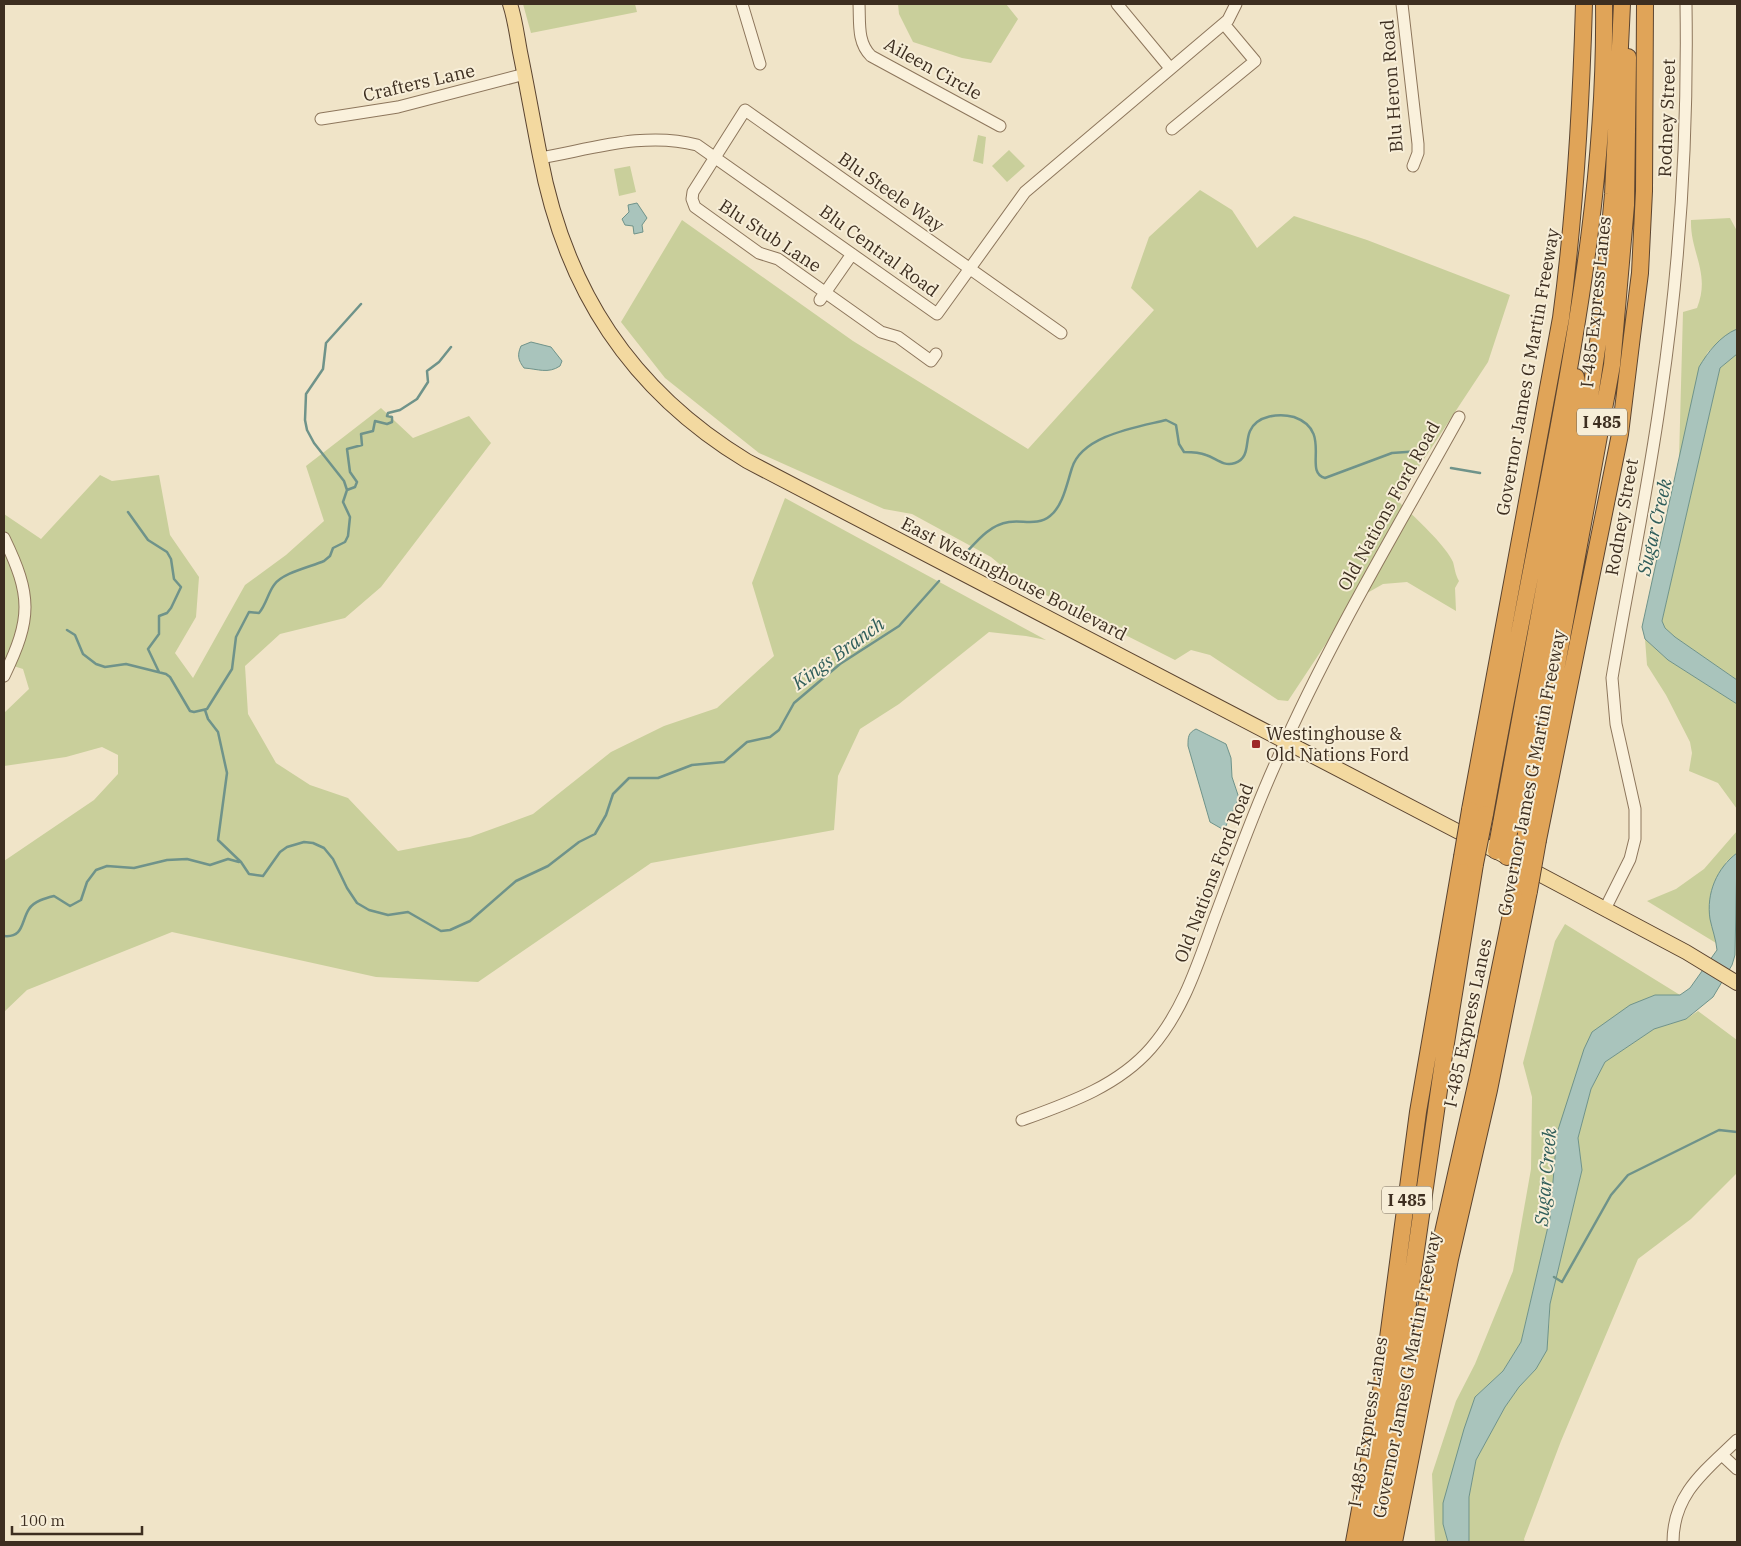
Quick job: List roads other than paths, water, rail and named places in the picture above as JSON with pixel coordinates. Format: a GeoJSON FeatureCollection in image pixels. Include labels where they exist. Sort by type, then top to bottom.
{"type":"FeatureCollection","features":[{"type":"Feature","properties":{"kind":"highway","name":"Governor James G Martin Freeway"},"geometry":{"type":"LineString","coordinates":[[1354,1542],[1379,1406],[1436,1002],[1478,812],[1561,318],[1572,241],[1579,155],[1584,4]]}},
{"type":"Feature","properties":{"kind":"highway","name":"I-485 Express Lanes"},"geometry":{"type":"LineString","coordinates":[[1478,812],[1576,335],[1596,188],[1604,57],[1604,4]]}},
{"type":"Feature","properties":{"kind":"highway"},"geometry":{"type":"LineString","coordinates":[[1501,854],[1583,444],[1602,316],[1613,194],[1622,4]]}},
{"type":"Feature","properties":{"kind":"highway","name":"I-485 Express Lanes"},"geometry":{"type":"LineString","coordinates":[[1532,837],[1612,365],[1626,205],[1627,4]]}},
{"type":"Feature","properties":{"kind":"highway","name":"Governor James G Martin Freeway"},"geometry":{"type":"LineString","coordinates":[[1394,1542],[1439,1307],[1489,1090],[1532,837],[1620,434],[1640,273],[1646,124],[1645,4]]}},
{"type":"Feature","properties":{"kind":"highway"},"geometry":{"type":"LineString","coordinates":[[1501,854],[1576,402],[1576,335]]}},
{"type":"Feature","properties":{"kind":"highway"},"geometry":{"type":"LineString","coordinates":[[1612,365],[1620,434]]}},
{"type":"Feature","properties":{"kind":"highway","name":"I-485 Express Lanes"},"geometry":{"type":"LineString","coordinates":[[1368,1542],[1408,1302],[1444,1055],[1468,861]]}},
{"type":"Feature","properties":{"kind":"highway","name":"I-485 Express Lanes"},"geometry":{"type":"LineString","coordinates":[[1380,1542],[1416,1353],[1476,1085],[1523,888]]}},
{"type":"Feature","properties":{"kind":"highway"},"geometry":{"type":"LineString","coordinates":[[1406,1208],[1444,1055]]}},
{"type":"Feature","properties":{"kind":"main road","name":"East Westinghouse Boulevard"},"geometry":{"type":"LineString","coordinates":[[510,4],[540,158],[565,248],[595,311],[617,345],[667,402],[697,428],[747,461],[1501,854],[1686,952],[1737,983]]}},
{"type":"Feature","properties":{"kind":"street"},"geometry":{"type":"LineString","coordinates":[[742,4],[760,64]]}},
{"type":"Feature","properties":{"kind":"street","name":"Aileen Circle"},"geometry":{"type":"LineString","coordinates":[[859,4],[860,38],[871,56],[1000,126]]}},
{"type":"Feature","properties":{"kind":"street"},"geometry":{"type":"LineString","coordinates":[[1117,4],[1170,68]]}},
{"type":"Feature","properties":{"kind":"street","name":"Blu Central Road"},"geometry":{"type":"LineString","coordinates":[[540,158],[656,138],[677,139],[697,144],[938,314],[1025,192],[1224,24],[1236,4]]}},
{"type":"Feature","properties":{"kind":"street","name":"Blu Heron Road"},"geometry":{"type":"LineString","coordinates":[[1402,4],[1418,144],[1418,153],[1413,166]]}},
{"type":"Feature","properties":{"kind":"street","name":"Rodney Street"},"geometry":{"type":"LineString","coordinates":[[1604,909],[1630,859],[1635,839],[1634,809],[1616,724],[1612,678],[1661,396],[1673,300],[1682,204],[1687,88],[1686,4]]}},
{"type":"Feature","properties":{"kind":"street"},"geometry":{"type":"LineString","coordinates":[[1172,129],[1255,61],[1224,24]]}},
{"type":"Feature","properties":{"kind":"street","name":"Crafters Lane"},"geometry":{"type":"LineString","coordinates":[[321,119],[398,108],[524,74]]}},
{"type":"Feature","properties":{"kind":"street","name":"Blu Steele Way"},"geometry":{"type":"LineString","coordinates":[[717,157],[745,110],[1061,333]]}},
{"type":"Feature","properties":{"kind":"street","name":"Blu Stub Lane"},"geometry":{"type":"LineString","coordinates":[[717,157],[693,192],[692,199],[695,207],[759,253],[778,259],[822,296],[881,332],[898,337],[931,361],[936,354]]}},
{"type":"Feature","properties":{"kind":"street","name":"Blu Stub Lane"},"geometry":{"type":"LineString","coordinates":[[822,296],[852,254]]}},
{"type":"Feature","properties":{"kind":"street","name":"Old Nations Ford Road"},"geometry":{"type":"LineString","coordinates":[[1022,1120],[1070,1102],[1114,1080],[1143,1056],[1164,1033],[1182,1002],[1192,979],[1247,833],[1285,742],[1320,667],[1459,417]]}},
{"type":"Feature","properties":{"kind":"street"},"geometry":{"type":"LineString","coordinates":[[4,538],[20,570],[26,599],[24,622],[17,647],[4,676]]}},
{"type":"Feature","properties":{"kind":"street"},"geometry":{"type":"LineString","coordinates":[[1673,1542],[1674,1519],[1682,1500],[1697,1480],[1737,1440]]}},
{"type":"Feature","properties":{"kind":"street"},"geometry":{"type":"LineString","coordinates":[[1722,1455],[1737,1469]]}},
{"type":"Feature","properties":{"kind":"water"},"geometry":{"type":"Polygon","coordinates":[[[637,203],[647,218],[642,225],[643,232],[634,234],[633,226],[625,225],[622,219],[629,212],[628,205],[637,203]]]}},
{"type":"Feature","properties":{"kind":"water"},"geometry":{"type":"Polygon","coordinates":[[[1737,329],[1737,354],[1720,368],[1662,621],[1665,628],[1675,637],[1737,680],[1737,704],[1668,660],[1645,639],[1642,627],[1699,367],[1715,345],[1737,329]]]}},
{"type":"Feature","properties":{"kind":"water"},"geometry":{"type":"Polygon","coordinates":[[[531,342],[551,347],[562,361],[560,366],[551,370],[524,368],[519,360],[519,352],[521,346],[531,342]]]}},
{"type":"Feature","properties":{"kind":"water"},"geometry":{"type":"Polygon","coordinates":[[[1196,729],[1226,744],[1231,758],[1232,777],[1239,798],[1224,830],[1210,822],[1188,746],[1189,736],[1196,729]]]}},
{"type":"Feature","properties":{"kind":"water"},"geometry":{"type":"Polygon","coordinates":[[[1737,853],[1735,955],[1732,965],[1713,997],[1686,1019],[1654,1029],[1605,1062],[1591,1089],[1578,1138],[1582,1170],[1550,1304],[1547,1350],[1536,1369],[1519,1387],[1505,1407],[1476,1460],[1469,1497],[1469,1542],[1448,1542],[1443,1524],[1443,1503],[1475,1397],[1503,1371],[1521,1342],[1550,1218],[1557,1133],[1584,1049],[1592,1032],[1630,1005],[1655,995],[1680,995],[1690,988],[1717,950],[1710,919],[1710,900],[1714,882],[1724,866],[1737,853]]]}},
{"type":"Feature","properties":{"kind":"waterway"},"geometry":{"type":"LineString","coordinates":[[67,630],[75,635],[83,654],[96,664],[105,667],[126,664],[166,674],[170,677],[190,711],[207,709],[232,669],[236,637],[249,612],[259,613],[272,588],[283,577],[324,561],[330,556],[333,548],[345,542],[348,536],[350,517],[343,502],[347,490],[344,481],[314,443],[307,430],[305,420],[306,394],[323,369],[326,343],[361,304]]}},
{"type":"Feature","properties":{"kind":"waterway"},"geometry":{"type":"LineString","coordinates":[[347,490],[355,487],[357,482],[350,472],[347,449],[362,445],[361,434],[373,431],[375,421],[387,424],[392,422],[392,417],[387,416],[388,413],[400,410],[417,399],[428,382],[427,371],[439,362],[451,347]]}},
{"type":"Feature","properties":{"kind":"waterway","name":"Kings Branch"},"geometry":{"type":"LineString","coordinates":[[964,555],[984,534],[995,526],[1009,522],[1040,521],[1050,516],[1061,500],[1072,468],[1078,457],[1087,448],[1112,434],[1166,420],[1176,425],[1179,444],[1184,452],[1201,453],[1223,463],[1231,464],[1240,461],[1245,454],[1250,431],[1258,421],[1276,415],[1294,417],[1306,423],[1312,432],[1315,441],[1316,468],[1319,474],[1325,478],[1392,453],[1420,451]]}},
{"type":"Feature","properties":{"kind":"waterway","name":"Kings Branch"},"geometry":{"type":"LineString","coordinates":[[1451,468],[1480,473]]}},
{"type":"Feature","properties":{"kind":"waterway"},"geometry":{"type":"LineString","coordinates":[[128,512],[148,540],[167,552],[171,559],[174,579],[181,587],[171,608],[167,613],[159,616],[159,634],[148,649],[159,672]]}},
{"type":"Feature","properties":{"kind":"waterway","name":"Kings Branch"},"geometry":{"type":"LineString","coordinates":[[205,710],[208,719],[218,732],[227,773],[218,840],[241,862],[249,874],[263,876],[280,852],[287,847],[304,842],[313,843],[324,848],[333,859],[347,888],[357,903],[369,910],[388,915],[408,912],[441,931],[450,930],[470,921],[516,881],[548,866],[579,842],[595,834],[606,815],[613,794],[629,778],[658,778],[692,765],[724,762],[747,742],[770,737],[779,730],[794,703],[840,664],[899,626],[939,581]]}},
{"type":"Feature","properties":{"kind":"waterway","name":"Kings Branch"},"geometry":{"type":"LineString","coordinates":[[4,936],[10,936],[19,932],[29,909],[40,900],[54,896],[70,906],[81,900],[87,882],[96,870],[107,866],[134,868],[167,860],[187,859],[210,865],[228,859],[239,862]]}},
{"type":"Feature","properties":{"kind":"waterway"},"geometry":{"type":"LineString","coordinates":[[1554,1277],[1562,1282],[1611,1195],[1628,1175],[1719,1130],[1737,1132]]}},
{"type":"Feature","properties":{"kind":"place","name":"Westinghouse & Old Nations Ford"},"geometry":{"type":"Point","coordinates":[1256,744]}},
{"type":"Feature","properties":{"kind":"water label","name":"Sugar Creek"},"geometry":{"type":"Point","coordinates":[1654,527]}},
{"type":"Feature","properties":{"kind":"water label","name":"Sugar Creek"},"geometry":{"type":"Point","coordinates":[1545,1177]}}]}
